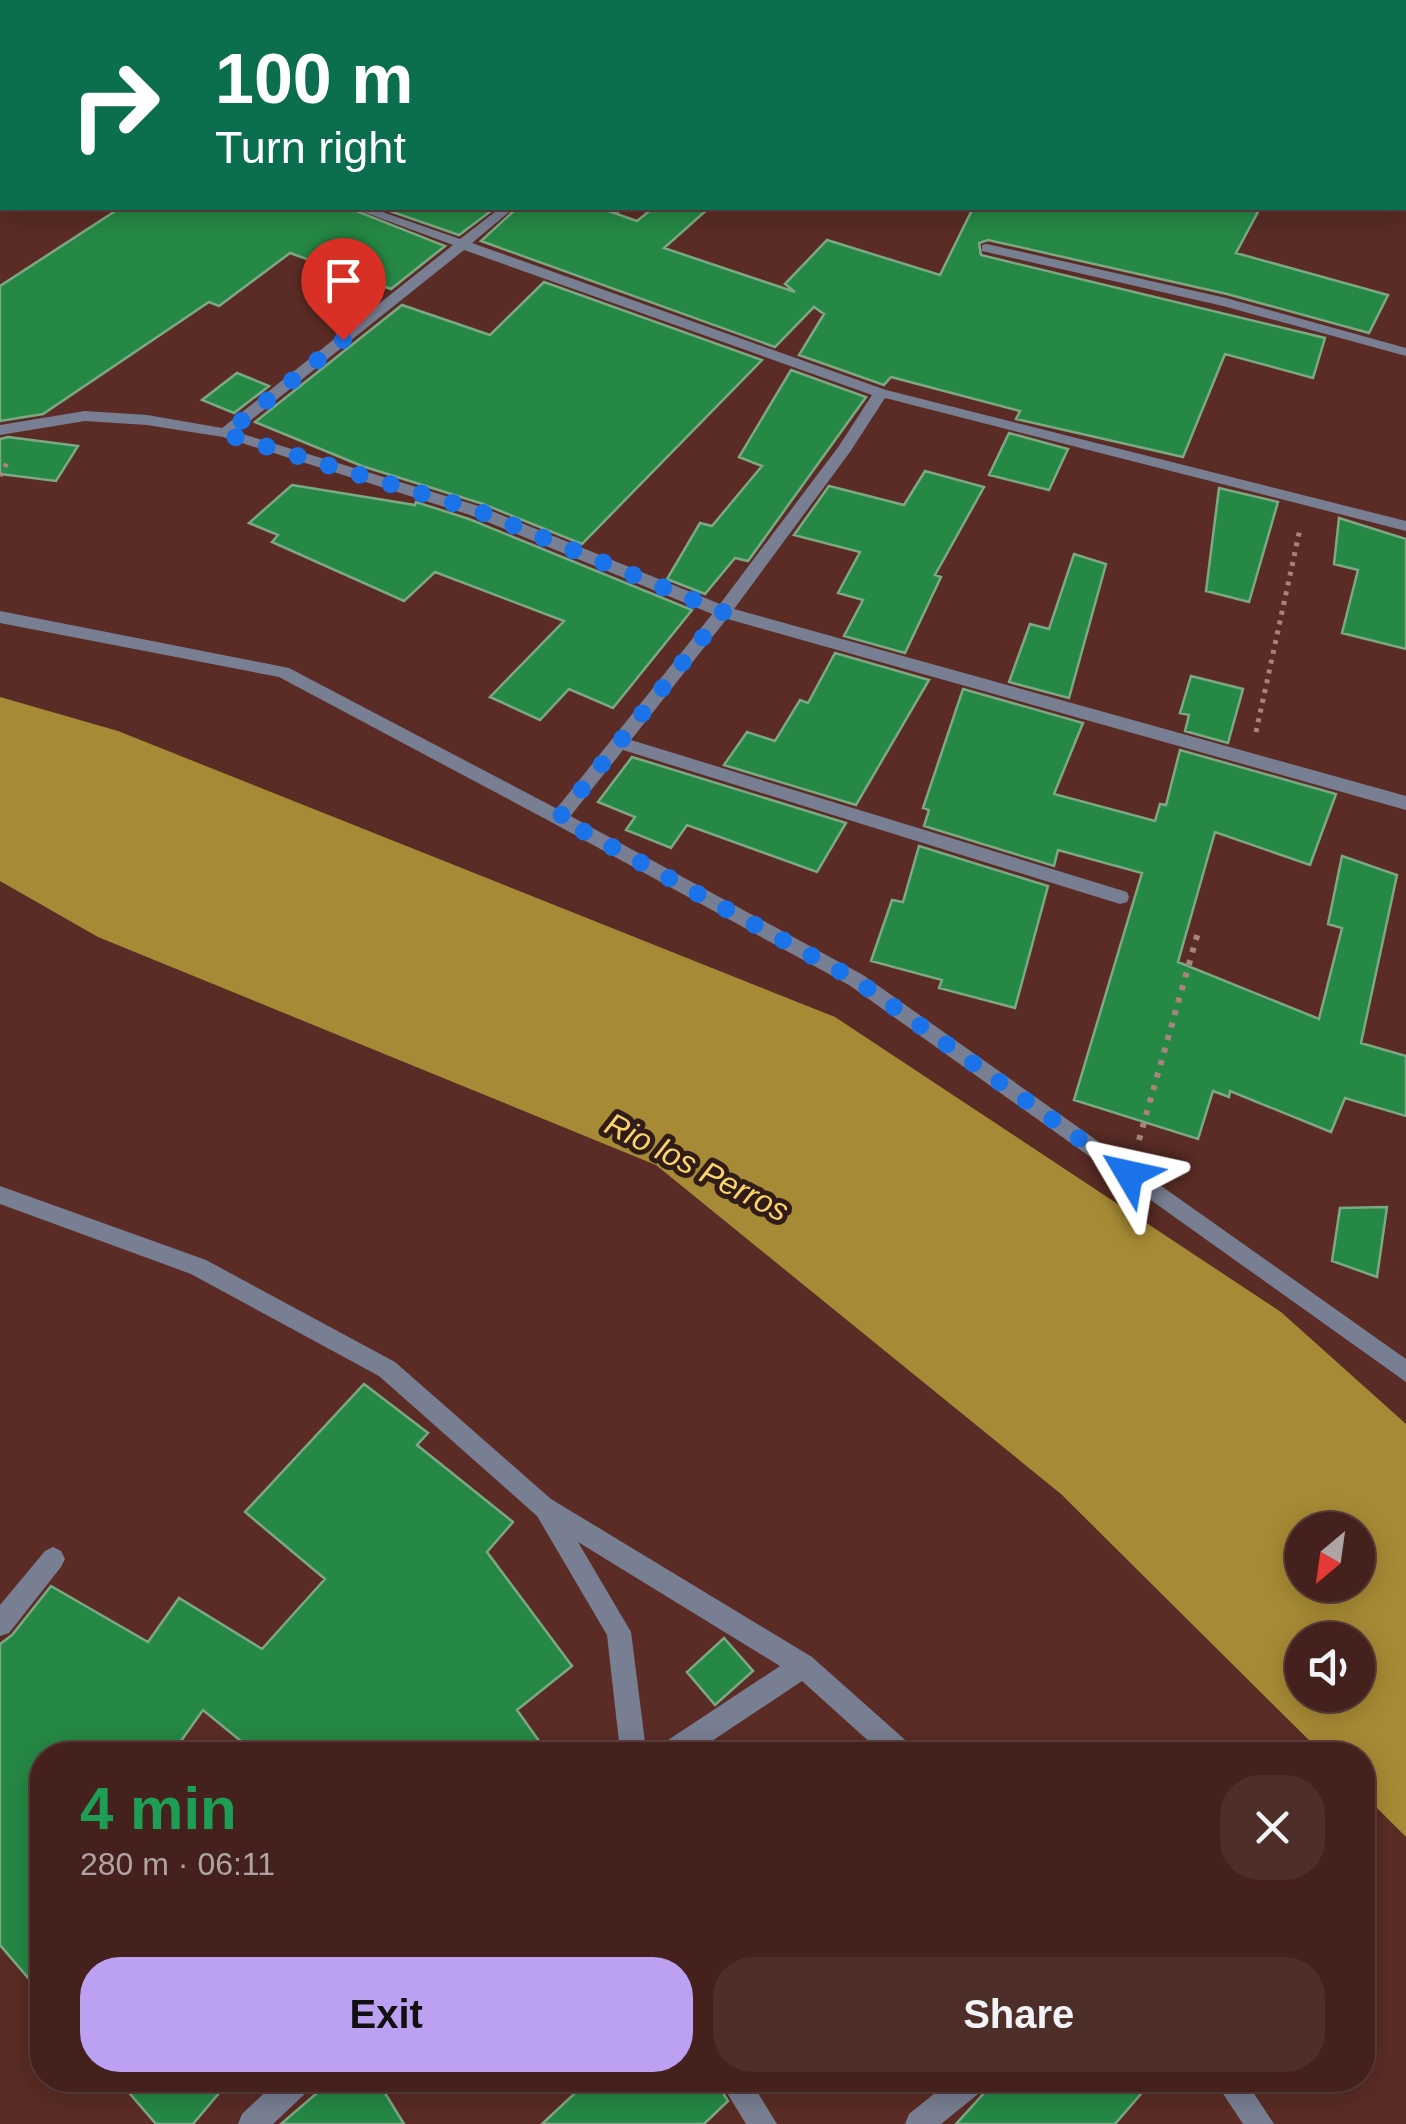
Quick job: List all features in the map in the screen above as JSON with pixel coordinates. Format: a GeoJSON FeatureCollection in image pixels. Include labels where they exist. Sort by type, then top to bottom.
{"type":"FeatureCollection","features":[{"type":"Feature","properties":{"kind":"street"},"geometry":{"type":"LineString","coordinates":[[365,210],[880,393],[1305,504],[1406,526]]}},
{"type":"Feature","properties":{"kind":"street"},"geometry":{"type":"LineString","coordinates":[[225,434],[506,210]]}},
{"type":"Feature","properties":{"kind":"street"},"geometry":{"type":"LineString","coordinates":[[987,248],[1226,302],[1406,352]]}},
{"type":"Feature","properties":{"kind":"street"},"geometry":{"type":"LineString","coordinates":[[559,818],[723,612],[844,450],[880,393]]}},
{"type":"Feature","properties":{"kind":"street"},"geometry":{"type":"LineString","coordinates":[[0,430],[85,416],[147,420],[225,434],[476,510],[723,612],[1406,803]]}},
{"type":"Feature","properties":{"kind":"street"},"geometry":{"type":"LineString","coordinates":[[0,617],[283,672],[559,818],[856,980],[1406,1372]]}},
{"type":"Feature","properties":{"kind":"street"},"geometry":{"type":"LineString","coordinates":[[618,742],[1120,897]]}},
{"type":"Feature","properties":{"kind":"street"},"geometry":{"type":"LineString","coordinates":[[0,1194],[198,1267],[387,1369],[543,1507],[803,1666],[888,1742]]}},
{"type":"Feature","properties":{"kind":"street"},"geometry":{"type":"LineString","coordinates":[[543,1507],[619,1632],[632,1742]]}},
{"type":"Feature","properties":{"kind":"street"},"geometry":{"type":"LineString","coordinates":[[0,1624],[53,1560]]}},
{"type":"Feature","properties":{"kind":"street"},"geometry":{"type":"LineString","coordinates":[[688,1742],[803,1666]]}},
{"type":"Feature","properties":{"kind":"street"},"geometry":{"type":"LineString","coordinates":[[252,2124],[286,2092]]}},
{"type":"Feature","properties":{"kind":"street"},"geometry":{"type":"LineString","coordinates":[[741,2092],[763,2124]]}},
{"type":"Feature","properties":{"kind":"street"},"geometry":{"type":"LineString","coordinates":[[919,2124],[958,2092]]}},
{"type":"Feature","properties":{"kind":"street"},"geometry":{"type":"LineString","coordinates":[[1237,2092],[1260,2124]]}},
{"type":"Feature","properties":{"kind":"path"},"geometry":{"type":"LineString","coordinates":[[615,210],[622,212]]}},
{"type":"Feature","properties":{"kind":"path"},"geometry":{"type":"LineString","coordinates":[[1250,758],[1305,504]]}},
{"type":"Feature","properties":{"kind":"path"},"geometry":{"type":"LineString","coordinates":[[1129,1174],[1198,929]]}},
{"type":"Feature","properties":{"kind":"water","name":"Rio los Perros"},"geometry":{"type":"Polygon","coordinates":[[[0,697],[118,731],[835,1017],[1281,1312],[1406,1424],[1406,1837],[1375,1806],[1375,1742],[1311,1742],[1061,1494],[656,1165],[98,937],[0,881],[0,697]]]}},
{"type":"Feature","properties":{"kind":"building"},"geometry":{"type":"Polygon","coordinates":[[[117,210],[354,210],[445,246],[391,289],[290,253],[219,306],[209,302],[43,414],[0,421],[0,286],[117,210]]]}},
{"type":"Feature","properties":{"kind":"building"},"geometry":{"type":"Polygon","coordinates":[[[387,210],[492,210],[459,235],[387,210]]]}},
{"type":"Feature","properties":{"kind":"building"},"geometry":{"type":"Polygon","coordinates":[[[515,210],[606,210],[637,221],[651,210],[707,210],[664,248],[795,292],[785,284],[827,240],[940,275],[972,210],[1259,210],[1236,253],[1388,295],[1369,333],[1227,294],[988,240],[979,243],[981,255],[1325,338],[1313,378],[1225,354],[1183,457],[1016,419],[1020,411],[891,377],[884,385],[799,355],[824,314],[814,307],[775,347],[481,241],[515,210]]]}},
{"type":"Feature","properties":{"kind":"building"},"geometry":{"type":"Polygon","coordinates":[[[544,282],[762,360],[582,544],[483,504],[362,466],[255,422],[402,305],[490,335],[544,282]]]}},
{"type":"Feature","properties":{"kind":"building"},"geometry":{"type":"Polygon","coordinates":[[[791,370],[866,397],[748,561],[735,558],[705,594],[667,579],[700,523],[712,526],[762,466],[739,457],[791,370]]]}},
{"type":"Feature","properties":{"kind":"building"},"geometry":{"type":"Polygon","coordinates":[[[237,373],[269,386],[234,413],[202,400],[237,373]]]}},
{"type":"Feature","properties":{"kind":"building"},"geometry":{"type":"Polygon","coordinates":[[[1009,433],[1068,449],[1049,490],[989,475],[1009,433]]]}},
{"type":"Feature","properties":{"kind":"building"},"geometry":{"type":"Polygon","coordinates":[[[0,439],[78,446],[56,481],[0,474],[0,439]]]}},
{"type":"Feature","properties":{"kind":"building"},"geometry":{"type":"Polygon","coordinates":[[[925,471],[984,487],[935,575],[941,577],[905,653],[844,636],[863,600],[838,593],[860,552],[794,535],[829,486],[904,505],[925,471]]]}},
{"type":"Feature","properties":{"kind":"building"},"geometry":{"type":"Polygon","coordinates":[[[292,485],[415,505],[416,502],[469,519],[692,610],[613,708],[569,689],[540,720],[490,697],[564,621],[435,572],[404,601],[272,542],[278,535],[249,523],[292,485]]]}},
{"type":"Feature","properties":{"kind":"building"},"geometry":{"type":"Polygon","coordinates":[[[1219,488],[1278,502],[1249,602],[1206,591],[1219,488]]]}},
{"type":"Feature","properties":{"kind":"building"},"geometry":{"type":"Polygon","coordinates":[[[1339,518],[1406,539],[1406,649],[1342,633],[1358,570],[1334,564],[1339,518]]]}},
{"type":"Feature","properties":{"kind":"building"},"geometry":{"type":"Polygon","coordinates":[[[1074,554],[1106,564],[1069,698],[1009,682],[1030,624],[1049,629],[1074,554]]]}},
{"type":"Feature","properties":{"kind":"building"},"geometry":{"type":"Polygon","coordinates":[[[835,653],[929,680],[856,805],[724,765],[747,732],[775,741],[800,700],[808,703],[835,653]]]}},
{"type":"Feature","properties":{"kind":"building"},"geometry":{"type":"Polygon","coordinates":[[[1191,676],[1243,689],[1228,743],[1185,731],[1189,715],[1180,713],[1191,676]]]}},
{"type":"Feature","properties":{"kind":"building"},"geometry":{"type":"Polygon","coordinates":[[[963,689],[1083,723],[1054,794],[1155,821],[1160,804],[1166,805],[1180,750],[1336,794],[1310,865],[1215,832],[1178,962],[1319,1019],[1342,928],[1328,924],[1342,856],[1397,875],[1361,1043],[1406,1056],[1406,1116],[1345,1098],[1331,1132],[1230,1091],[1229,1097],[1213,1091],[1198,1139],[1074,1100],[1142,873],[1058,850],[1054,866],[924,826],[929,810],[923,808],[963,689]]]}},
{"type":"Feature","properties":{"kind":"building"},"geometry":{"type":"Polygon","coordinates":[[[632,757],[846,823],[817,872],[687,825],[671,848],[626,830],[635,817],[598,802],[632,757]]]}},
{"type":"Feature","properties":{"kind":"building"},"geometry":{"type":"Polygon","coordinates":[[[919,846],[1048,886],[1015,1008],[939,988],[942,980],[871,961],[892,900],[903,902],[919,846]]]}},
{"type":"Feature","properties":{"kind":"building"},"geometry":{"type":"Polygon","coordinates":[[[1387,1207],[1377,1277],[1332,1261],[1340,1208],[1387,1207]]]}},
{"type":"Feature","properties":{"kind":"building"},"geometry":{"type":"Polygon","coordinates":[[[364,1384],[428,1433],[417,1445],[513,1522],[487,1552],[572,1666],[517,1710],[540,1742],[242,1742],[203,1710],[180,1742],[30,1742],[30,1980],[0,1945],[0,1644],[12,1635],[51,1586],[148,1642],[179,1598],[262,1649],[325,1579],[245,1512],[364,1384]]]}},
{"type":"Feature","properties":{"kind":"building"},"geometry":{"type":"Polygon","coordinates":[[[724,1638],[753,1671],[715,1705],[687,1672],[724,1638]]]}},
{"type":"Feature","properties":{"kind":"building"},"geometry":{"type":"Polygon","coordinates":[[[128,2092],[220,2092],[193,2124],[156,2124],[128,2092]]]}},
{"type":"Feature","properties":{"kind":"building"},"geometry":{"type":"Polygon","coordinates":[[[318,2092],[384,2092],[404,2124],[281,2124],[318,2092]]]}},
{"type":"Feature","properties":{"kind":"building"},"geometry":{"type":"Polygon","coordinates":[[[576,2092],[722,2092],[728,2101],[704,2124],[542,2124],[576,2092]]]}},
{"type":"Feature","properties":{"kind":"building"},"geometry":{"type":"Polygon","coordinates":[[[985,2092],[1143,2092],[1115,2124],[956,2124],[985,2092]]]}},
{"type":"Feature","properties":{"kind":"route"},"geometry":{"type":"LineString","coordinates":[[343,340],[225,434],[476,510],[723,612],[559,818],[856,980],[1129,1174]]}}]}
